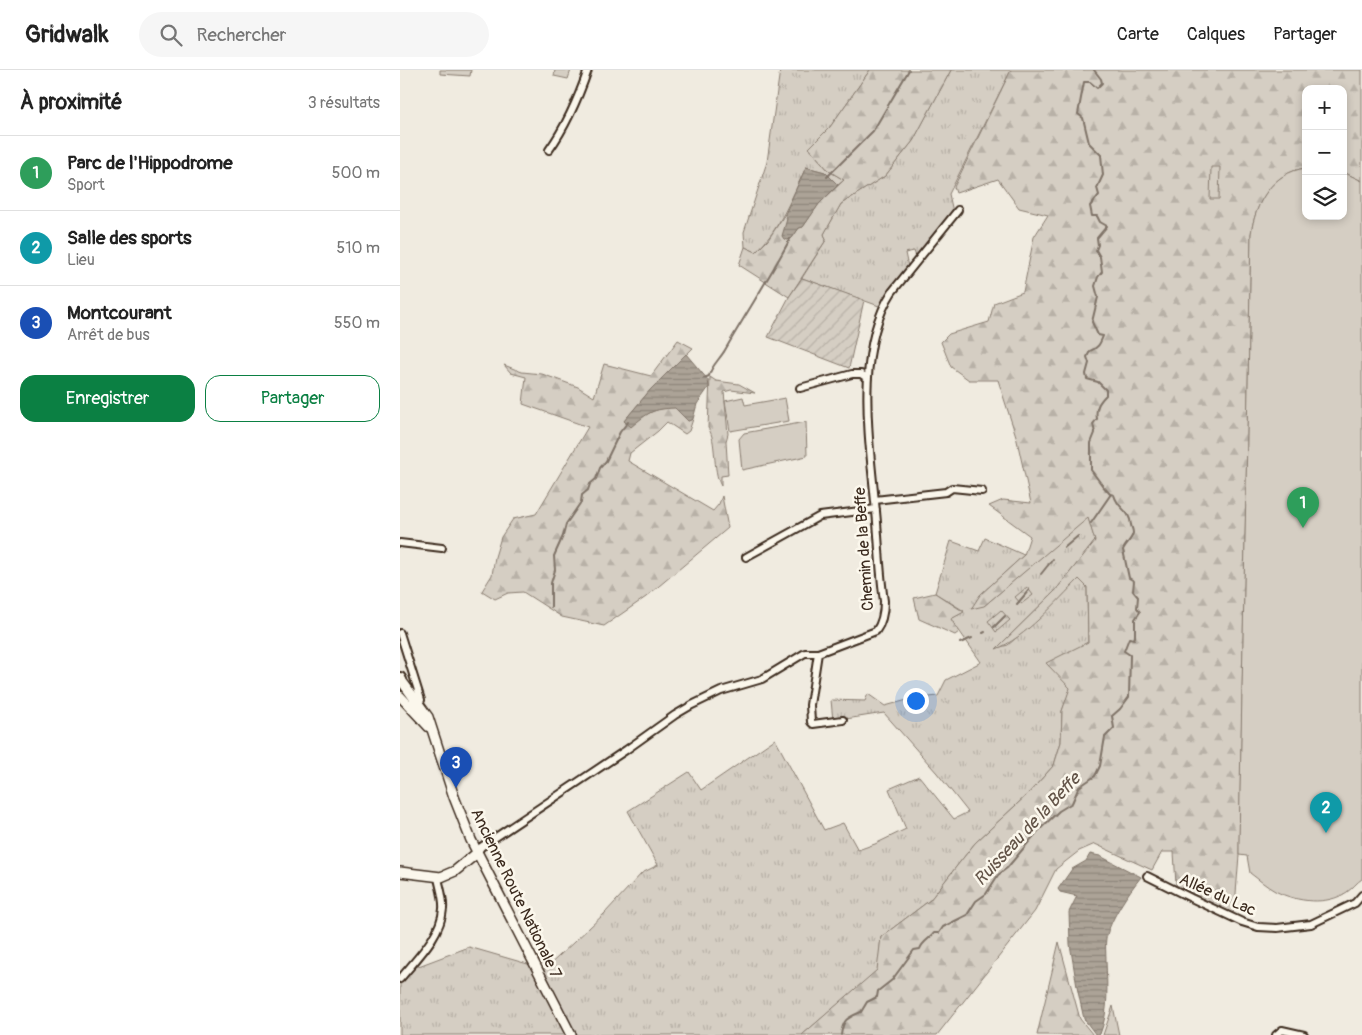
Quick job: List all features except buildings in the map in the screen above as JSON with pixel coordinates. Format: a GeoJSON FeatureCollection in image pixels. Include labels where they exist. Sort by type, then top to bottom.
{"type":"FeatureCollection","features":[{"type":"Feature","properties":{"kind":"street"},"geometry":{"type":"LineString","coordinates":[[550,150],[571,114],[588,70]]}},
{"type":"Feature","properties":{"kind":"street","name":"Chemin de la Beffe"},"geometry":{"type":"LineString","coordinates":[[477,852],[481,846],[680,712],[712,694],[762,679],[804,653],[818,653],[876,631],[879,627],[884,612],[884,601],[879,567],[876,509],[871,470],[867,378],[883,306],[892,292],[958,210]]}},
{"type":"Feature","properties":{"kind":"street"},"geometry":{"type":"LineString","coordinates":[[800,388],[852,374],[861,374],[867,378]]}},
{"type":"Feature","properties":{"kind":"street"},"geometry":{"type":"LineString","coordinates":[[875,500],[946,492],[952,488],[982,491]]}},
{"type":"Feature","properties":{"kind":"street"},"geometry":{"type":"LineString","coordinates":[[746,557],[820,516],[876,509]]}},
{"type":"Feature","properties":{"kind":"street"},"geometry":{"type":"LineString","coordinates":[[400,543],[442,548]]}},
{"type":"Feature","properties":{"kind":"street"},"geometry":{"type":"LineString","coordinates":[[400,633],[421,700]]}},
{"type":"Feature","properties":{"kind":"street"},"geometry":{"type":"LineString","coordinates":[[818,653],[810,706],[811,722],[818,724],[843,720]]}},
{"type":"Feature","properties":{"kind":"street","name":"Ancienne Route Nationale 7"},"geometry":{"type":"LineString","coordinates":[[412,668],[400,679],[428,717],[454,797],[477,852],[571,1035]]}},
{"type":"Feature","properties":{"kind":"street","name":"Ancienne Route Nationale 7"},"geometry":{"type":"LineString","coordinates":[[400,696],[433,733]]}},
{"type":"Feature","properties":{"kind":"street"},"geometry":{"type":"LineString","coordinates":[[400,872],[438,878],[454,871],[477,852]]}},
{"type":"Feature","properties":{"kind":"street","name":"Allée du Lac"},"geometry":{"type":"LineString","coordinates":[[1147,876],[1242,922],[1277,928],[1311,924],[1355,903],[1362,895]]}},
{"type":"Feature","properties":{"kind":"street"},"geometry":{"type":"LineString","coordinates":[[400,979],[436,932],[443,908],[438,878]]}},
{"type":"Feature","properties":{"kind":"street"},"geometry":{"type":"LineString","coordinates":[[1276,1035],[1282,1030],[1304,1035]]}},
{"type":"Feature","properties":{"kind":"green space"},"geometry":{"type":"Polygon","coordinates":[[[440,70],[471,70],[470,76],[440,74],[440,70]]]}},
{"type":"Feature","properties":{"kind":"green space"},"geometry":{"type":"Polygon","coordinates":[[[555,70],[571,70],[568,79],[554,76],[555,70]]]}},
{"type":"Feature","properties":{"kind":"green space"},"geometry":{"type":"Polygon","coordinates":[[[780,70],[870,70],[830,127],[809,148],[829,171],[844,180],[838,185],[825,172],[806,167],[779,223],[756,252],[745,247],[744,232],[767,162],[780,70]]]}},
{"type":"Feature","properties":{"kind":"green space"},"geometry":{"type":"Polygon","coordinates":[[[870,70],[951,70],[913,141],[885,176],[841,204],[824,234],[826,240],[789,297],[739,265],[745,247],[756,252],[768,240],[785,214],[788,240],[792,238],[799,228],[803,227],[819,204],[844,180],[829,171],[809,148],[830,127],[870,70]]]}},
{"type":"Feature","properties":{"kind":"green space"},"geometry":{"type":"Polygon","coordinates":[[[951,70],[1011,70],[949,194],[953,212],[916,257],[914,251],[905,253],[908,267],[879,306],[802,278],[826,240],[824,234],[841,204],[885,176],[913,141],[951,70]]]}},
{"type":"Feature","properties":{"kind":"green space"},"geometry":{"type":"Polygon","coordinates":[[[1011,70],[1362,70],[1362,181],[1347,174],[1347,85],[1302,85],[1302,169],[1284,176],[1267,191],[1256,212],[1251,234],[1239,855],[1233,913],[1189,894],[1176,885],[1174,852],[1162,852],[1152,870],[1095,844],[1079,851],[1056,869],[1035,911],[937,1035],[802,1035],[877,970],[881,937],[930,900],[975,843],[1028,794],[1054,765],[1061,742],[1062,711],[1070,688],[1046,663],[1088,642],[1087,587],[1079,579],[1029,628],[1007,644],[996,649],[1055,591],[1095,541],[1088,518],[984,606],[971,609],[980,595],[1024,555],[1030,536],[989,506],[1003,500],[1031,503],[1016,436],[998,380],[969,380],[951,367],[941,342],[949,334],[989,322],[994,303],[1023,292],[1034,237],[1048,215],[1019,208],[998,179],[956,193],[954,187],[1011,70]]]}},
{"type":"Feature","properties":{"kind":"green space"},"geometry":{"type":"Polygon","coordinates":[[[1211,167],[1220,167],[1219,199],[1210,199],[1211,167]]]}},
{"type":"Feature","properties":{"kind":"green space"},"geometry":{"type":"Polygon","coordinates":[[[1302,169],[1302,220],[1347,220],[1347,174],[1362,181],[1362,879],[1339,896],[1321,901],[1293,898],[1272,889],[1250,873],[1247,856],[1239,855],[1251,234],[1256,212],[1267,191],[1284,176],[1302,169]]]}},
{"type":"Feature","properties":{"kind":"green space"},"geometry":{"type":"Polygon","coordinates":[[[802,278],[864,300],[849,368],[768,337],[789,297],[802,278]]]}},
{"type":"Feature","properties":{"kind":"green space"},"geometry":{"type":"Polygon","coordinates":[[[678,340],[693,348],[651,389],[624,421],[631,426],[651,412],[676,407],[688,421],[693,419],[689,431],[685,434],[667,422],[630,453],[628,461],[713,511],[719,504],[722,496],[728,528],[646,597],[604,626],[562,617],[523,592],[508,593],[495,599],[482,591],[492,575],[501,537],[513,519],[536,514],[588,427],[523,404],[526,377],[511,373],[504,365],[522,372],[542,374],[578,387],[594,397],[604,364],[651,376],[678,340]]]}},
{"type":"Feature","properties":{"kind":"green space"},"geometry":{"type":"Polygon","coordinates":[[[710,377],[716,381],[739,384],[755,393],[731,390],[724,392],[728,434],[726,441],[728,475],[721,476],[721,486],[716,472],[713,439],[708,428],[710,377]]]}},
{"type":"Feature","properties":{"kind":"green space"},"geometry":{"type":"Polygon","coordinates":[[[743,397],[745,405],[785,398],[789,421],[730,431],[725,401],[743,397]]]}},
{"type":"Feature","properties":{"kind":"green space"},"geometry":{"type":"Polygon","coordinates":[[[806,422],[807,456],[742,470],[739,439],[744,433],[806,422]]]}},
{"type":"Feature","properties":{"kind":"green space"},"geometry":{"type":"Polygon","coordinates":[[[1088,517],[1095,541],[1055,591],[997,648],[1008,645],[1045,613],[1079,578],[1087,587],[1088,642],[1062,711],[1061,742],[1054,765],[1028,794],[975,843],[930,900],[881,937],[878,970],[802,1035],[400,1035],[400,973],[469,947],[545,969],[604,914],[642,873],[658,865],[628,811],[689,772],[701,790],[775,739],[824,830],[843,823],[858,850],[906,829],[889,789],[919,776],[954,819],[968,812],[937,773],[884,713],[833,721],[831,700],[865,701],[868,694],[885,706],[911,699],[938,696],[946,680],[981,662],[951,619],[964,611],[935,593],[951,541],[979,551],[985,538],[1024,555],[980,595],[984,606],[1088,517]]]}},
{"type":"Feature","properties":{"kind":"green space"},"geometry":{"type":"Polygon","coordinates":[[[1027,587],[1033,595],[1021,604],[1015,597],[1027,587]]]}},
{"type":"Feature","properties":{"kind":"green space"},"geometry":{"type":"Polygon","coordinates":[[[935,593],[964,612],[951,619],[959,632],[955,635],[919,619],[914,598],[935,593]]]}},
{"type":"Feature","properties":{"kind":"green space"},"geometry":{"type":"Polygon","coordinates":[[[1001,610],[1010,620],[996,632],[988,621],[1001,610]]]}},
{"type":"Feature","properties":{"kind":"green space"},"geometry":{"type":"Polygon","coordinates":[[[1059,942],[1080,1019],[1093,1035],[1037,1035],[1059,942]]]}},
{"type":"Feature","properties":{"kind":"green space"},"geometry":{"type":"Polygon","coordinates":[[[1113,1006],[1119,1035],[1103,1035],[1113,1006]]]}},
{"type":"Feature","properties":{"kind":"shaded area"},"geometry":{"type":"Polygon","coordinates":[[[806,167],[825,172],[838,185],[819,204],[803,227],[799,228],[792,238],[784,239],[782,236],[787,219],[785,214],[806,167]]]}},
{"type":"Feature","properties":{"kind":"shaded area"},"geometry":{"type":"Polygon","coordinates":[[[686,354],[708,380],[709,387],[697,404],[693,419],[688,421],[675,408],[661,409],[647,415],[631,427],[624,421],[651,389],[686,354]]]}},
{"type":"Feature","properties":{"kind":"shaded area"},"geometry":{"type":"Polygon","coordinates":[[[1090,854],[1100,856],[1141,877],[1120,906],[1108,930],[1106,938],[1107,989],[1105,1017],[1100,1034],[1096,1035],[1084,1019],[1070,944],[1069,912],[1077,896],[1060,892],[1058,889],[1072,869],[1086,861],[1090,854]]]}},
{"type":"Feature","properties":{"kind":"waterway"},"geometry":{"type":"LineString","coordinates":[[827,177],[873,131],[909,70]]}},
{"type":"Feature","properties":{"kind":"waterway","name":"Ruisseau de la Beffe"},"geometry":{"type":"LineString","coordinates":[[841,1035],[845,1022],[861,1012],[867,1002],[877,997],[878,991],[892,980],[914,950],[920,949],[934,933],[939,933],[943,927],[967,915],[976,901],[986,894],[998,875],[1007,868],[1038,831],[1059,811],[1072,803],[1079,787],[1095,776],[1100,766],[1105,737],[1114,728],[1112,716],[1129,697],[1130,655],[1124,651],[1129,638],[1134,639],[1135,637],[1135,619],[1140,612],[1137,608],[1138,597],[1133,591],[1134,581],[1129,578],[1123,550],[1133,531],[1126,512],[1118,504],[1114,495],[1110,494],[1091,470],[1091,443],[1095,433],[1093,424],[1097,419],[1097,408],[1106,395],[1106,390],[1098,382],[1087,379],[1086,374],[1089,363],[1087,357],[1090,351],[1095,349],[1103,336],[1098,335],[1092,322],[1098,297],[1095,286],[1102,272],[1100,257],[1096,250],[1098,245],[1097,238],[1107,226],[1100,222],[1097,216],[1092,216],[1090,206],[1099,195],[1097,188],[1103,175],[1101,155],[1089,143],[1083,118],[1078,114],[1084,82],[1090,82],[1097,88],[1102,83],[1094,70]]}},
{"type":"Feature","properties":{"kind":"waterway"},"geometry":{"type":"LineString","coordinates":[[704,378],[709,376],[790,239]]}},
{"type":"Feature","properties":{"kind":"waterway"},"geometry":{"type":"LineString","coordinates":[[551,607],[551,583],[555,570],[554,556],[566,524],[581,502],[582,495],[596,479],[620,432],[628,422]]}},
{"type":"Feature","properties":{"kind":"waterway"},"geometry":{"type":"LineString","coordinates":[[1091,523],[1111,494]]}},
{"type":"Feature","properties":{"kind":"waterway"},"geometry":{"type":"LineString","coordinates":[[1064,548],[1078,536]]}},
{"type":"Feature","properties":{"kind":"waterway"},"geometry":{"type":"LineString","coordinates":[[1041,574],[1053,559]]}},
{"type":"Feature","properties":{"kind":"waterway"},"geometry":{"type":"LineString","coordinates":[[1017,604],[1029,590]]}},
{"type":"Feature","properties":{"kind":"waterway"},"geometry":{"type":"LineString","coordinates":[[994,627],[1005,616]]}},
{"type":"Feature","properties":{"kind":"waterway"},"geometry":{"type":"LineString","coordinates":[[960,643],[972,638]]}},
{"type":"Feature","properties":{"kind":"place","name":"Parc de l'Hippodrome"},"geometry":{"type":"Point","coordinates":[1303,528]}},
{"type":"Feature","properties":{"kind":"place","name":"Montcourant"},"geometry":{"type":"Point","coordinates":[456,788]}},
{"type":"Feature","properties":{"kind":"place","name":"Salle des sports"},"geometry":{"type":"Point","coordinates":[1326,833]}}]}
